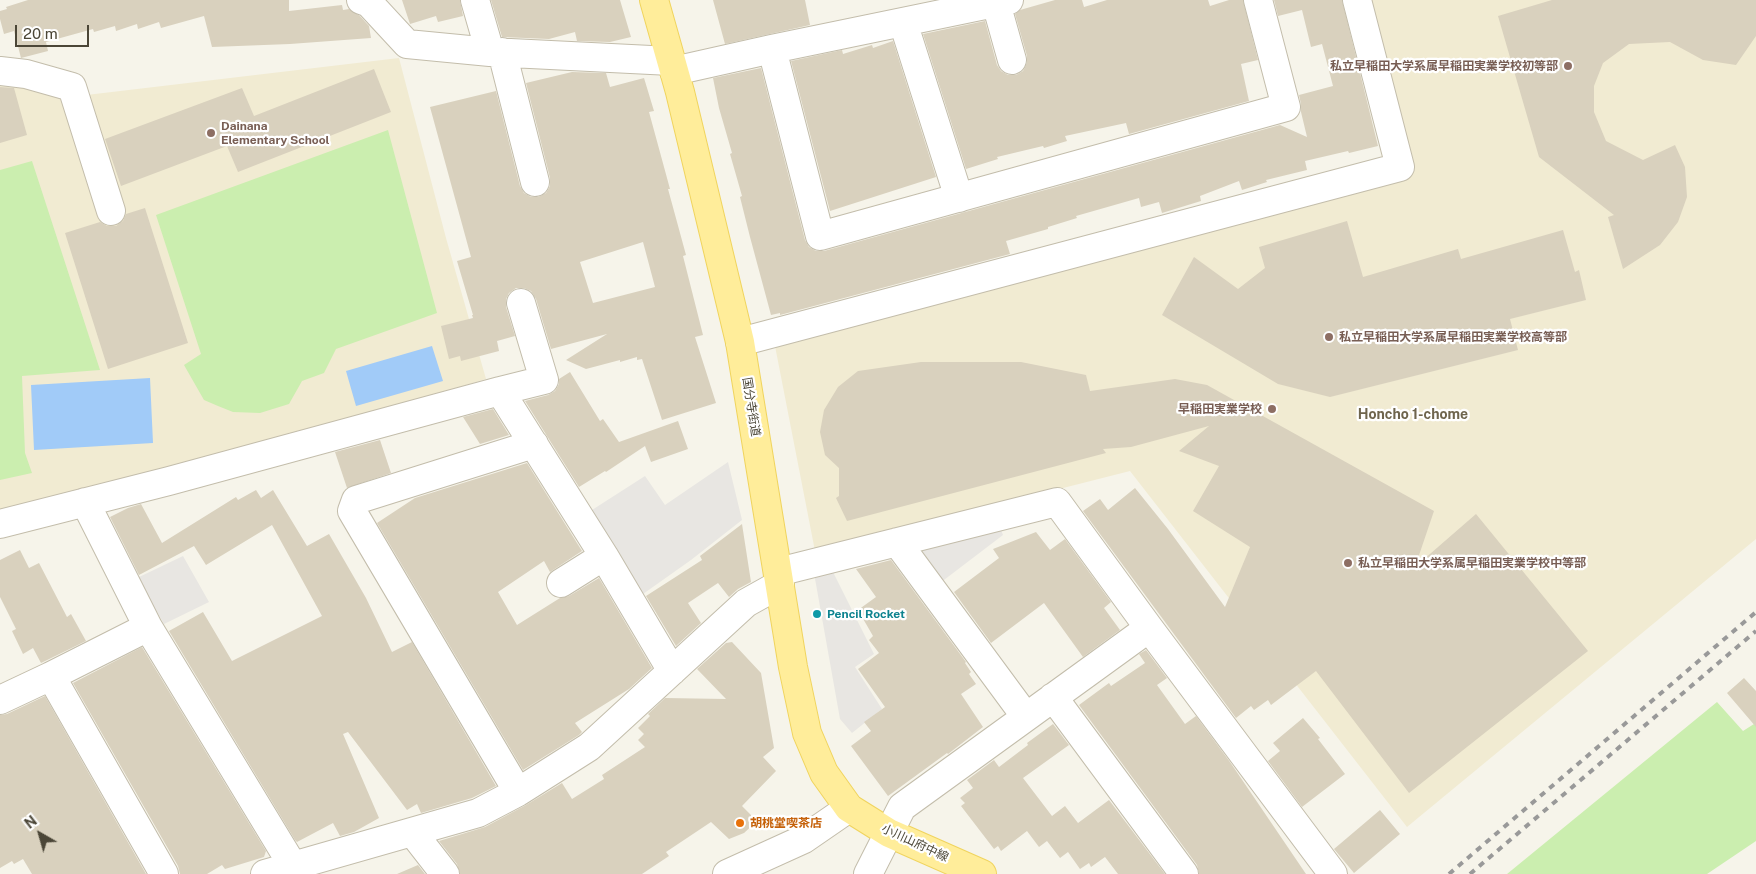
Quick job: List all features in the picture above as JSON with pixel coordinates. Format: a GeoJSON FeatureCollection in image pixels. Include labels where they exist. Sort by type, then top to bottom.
{"type":"FeatureCollection","features":[{"type":"Feature","properties":{"kind":"main road","name":"国分寺街道"},"geometry":{"type":"LineString","coordinates":[[654,0],[673,66],[740,342],[793,667],[807,732],[824,773],[850,808]]}},
{"type":"Feature","properties":{"kind":"main road","name":"小川山府中線"},"geometry":{"type":"LineString","coordinates":[[850,808],[889,833],[982,874]]}},
{"type":"Feature","properties":{"kind":"street"},"geometry":{"type":"LineString","coordinates":[[362,0],[369,3],[407,44],[673,66],[772,49],[1002,1],[1012,60]]}},
{"type":"Feature","properties":{"kind":"street"},"geometry":{"type":"LineString","coordinates":[[475,0],[496,52],[535,182]]}},
{"type":"Feature","properties":{"kind":"street"},"geometry":{"type":"LineString","coordinates":[[772,49],[820,236],[1286,107],[1258,0]]}},
{"type":"Feature","properties":{"kind":"street"},"geometry":{"type":"LineString","coordinates":[[740,342],[1400,167],[1357,0]]}},
{"type":"Feature","properties":{"kind":"street"},"geometry":{"type":"LineString","coordinates":[[903,22],[959,198]]}},
{"type":"Feature","properties":{"kind":"street"},"geometry":{"type":"LineString","coordinates":[[0,71],[26,74],[72,87],[111,211]]}},
{"type":"Feature","properties":{"kind":"street"},"geometry":{"type":"LineString","coordinates":[[0,524],[169,481],[544,380],[521,303]]}},
{"type":"Feature","properties":{"kind":"street"},"geometry":{"type":"LineString","coordinates":[[500,391],[604,556],[672,671]]}},
{"type":"Feature","properties":{"kind":"street"},"geometry":{"type":"LineString","coordinates":[[518,792],[352,511],[356,500],[534,444]]}},
{"type":"Feature","properties":{"kind":"street"},"geometry":{"type":"LineString","coordinates":[[85,502],[148,627],[293,866]]}},
{"type":"Feature","properties":{"kind":"street"},"geometry":{"type":"LineString","coordinates":[[265,874],[478,813],[518,792],[589,747],[746,602],[779,578],[897,542],[1057,502],[1148,628],[1333,874]]}},
{"type":"Feature","properties":{"kind":"street"},"geometry":{"type":"LineString","coordinates":[[897,542],[1026,717]]}},
{"type":"Feature","properties":{"kind":"street"},"geometry":{"type":"LineString","coordinates":[[561,583],[604,556]]}},
{"type":"Feature","properties":{"kind":"street"},"geometry":{"type":"LineString","coordinates":[[0,700],[148,627]]}},
{"type":"Feature","properties":{"kind":"street"},"geometry":{"type":"LineString","coordinates":[[868,874],[902,807],[1148,628]]}},
{"type":"Feature","properties":{"kind":"street"},"geometry":{"type":"LineString","coordinates":[[51,676],[164,874]]}},
{"type":"Feature","properties":{"kind":"street"},"geometry":{"type":"LineString","coordinates":[[1053,697],[1184,874]]}},
{"type":"Feature","properties":{"kind":"street"},"geometry":{"type":"LineString","coordinates":[[727,874],[804,839],[850,808]]}},
{"type":"Feature","properties":{"kind":"street"},"geometry":{"type":"LineString","coordinates":[[413,832],[445,874]]}},
{"type":"Feature","properties":{"kind":"shaded area","name":"早稲田実業学校"},"geometry":{"type":"Polygon","coordinates":[[[1363,0],[1756,0],[1756,539],[1407,827],[1130,471],[815,551],[775,346],[1408,172],[1363,0]]]}},
{"type":"Feature","properties":{"kind":"shaded area"},"geometry":{"type":"Polygon","coordinates":[[[399,58],[446,238],[486,379],[208,464],[0,512],[0,83],[78,96],[399,58]]]}},
{"type":"Feature","properties":{"kind":"shaded area"},"geometry":{"type":"Polygon","coordinates":[[[728,462],[742,520],[691,560],[643,594],[592,510],[645,476],[665,505],[728,462]]]}},
{"type":"Feature","properties":{"kind":"shaded area"},"geometry":{"type":"Polygon","coordinates":[[[998,522],[1003,535],[940,583],[919,551],[919,544],[998,522]]]}},
{"type":"Feature","properties":{"kind":"shaded area"},"geometry":{"type":"Polygon","coordinates":[[[183,556],[209,602],[164,624],[137,578],[183,556]]]}},
{"type":"Feature","properties":{"kind":"shaded area"},"geometry":{"type":"Polygon","coordinates":[[[830,566],[874,654],[855,667],[882,709],[852,733],[840,719],[814,573],[830,566]]]}},
{"type":"Feature","properties":{"kind":"green space"},"geometry":{"type":"Polygon","coordinates":[[[388,130],[437,313],[336,349],[324,373],[302,381],[289,404],[260,413],[233,412],[204,400],[184,365],[201,354],[156,215],[388,130]]]}},
{"type":"Feature","properties":{"kind":"green space"},"geometry":{"type":"Polygon","coordinates":[[[32,161],[100,370],[22,376],[25,453],[32,473],[0,480],[0,170],[32,161]]]}},
{"type":"Feature","properties":{"kind":"green space"},"geometry":{"type":"Polygon","coordinates":[[[1717,702],[1743,731],[1754,724],[1756,726],[1756,841],[1707,874],[1507,874],[1717,702]]]}},
{"type":"Feature","properties":{"kind":"water"},"geometry":{"type":"Polygon","coordinates":[[[432,346],[443,381],[356,406],[346,371],[432,346]]]}},
{"type":"Feature","properties":{"kind":"water"},"geometry":{"type":"Polygon","coordinates":[[[150,378],[153,443],[34,450],[31,385],[150,378]]]}},
{"type":"Feature","properties":{"kind":"building"},"geometry":{"type":"Polygon","coordinates":[[[28,0],[289,0],[289,11],[342,5],[343,10],[349,9],[360,16],[369,26],[371,38],[212,47],[204,16],[161,28],[159,22],[138,29],[137,24],[116,31],[115,26],[94,32],[93,29],[46,42],[48,51],[21,58],[14,31],[4,34],[0,11],[7,9],[6,7],[28,0]]]}},
{"type":"Feature","properties":{"kind":"building"},"geometry":{"type":"Polygon","coordinates":[[[402,0],[460,0],[463,16],[438,22],[436,16],[410,24],[402,0]]]}},
{"type":"Feature","properties":{"kind":"building"},"geometry":{"type":"Polygon","coordinates":[[[491,0],[620,0],[631,37],[610,42],[577,41],[575,32],[549,39],[502,37],[491,0]]]}},
{"type":"Feature","properties":{"kind":"building"},"geometry":{"type":"Polygon","coordinates":[[[713,0],[805,0],[810,25],[725,44],[713,0]]]}},
{"type":"Feature","properties":{"kind":"building"},"geometry":{"type":"Polygon","coordinates":[[[1055,0],[1082,0],[1084,7],[1107,0],[1208,0],[1210,6],[1229,0],[1243,0],[1258,60],[1241,64],[1249,101],[1129,134],[1126,123],[1065,136],[1067,141],[1044,148],[1043,146],[997,157],[998,159],[966,169],[923,34],[985,21],[997,65],[1001,71],[1008,75],[1016,75],[1023,71],[1027,63],[1027,56],[1015,14],[1020,10],[1055,0]]]}},
{"type":"Feature","properties":{"kind":"building"},"geometry":{"type":"Polygon","coordinates":[[[1274,0],[1342,0],[1378,146],[1305,161],[1307,170],[1266,180],[1267,182],[1242,190],[1239,181],[1200,196],[1201,201],[1162,213],[1159,202],[1141,207],[1139,198],[1076,216],[1077,218],[1048,227],[1048,229],[1006,241],[1010,254],[780,315],[780,313],[771,315],[740,197],[742,196],[730,154],[732,153],[719,108],[713,78],[761,68],[805,240],[809,247],[816,251],[824,251],[1280,125],[1307,137],[1299,95],[1333,86],[1322,44],[1311,47],[1302,10],[1278,16],[1274,0]]]}},
{"type":"Feature","properties":{"kind":"building"},"geometry":{"type":"Polygon","coordinates":[[[1552,0],[1756,0],[1756,36],[1736,65],[1703,60],[1670,42],[1629,44],[1603,63],[1594,86],[1594,112],[1606,141],[1643,160],[1675,145],[1685,167],[1687,197],[1678,222],[1660,245],[1623,269],[1608,217],[1614,215],[1539,157],[1498,16],[1552,0]]]}},
{"type":"Feature","properties":{"kind":"building"},"geometry":{"type":"Polygon","coordinates":[[[893,41],[936,177],[830,211],[791,61],[842,50],[843,54],[872,45],[873,48],[893,41]]]}},
{"type":"Feature","properties":{"kind":"building"},"geometry":{"type":"Polygon","coordinates":[[[374,69],[391,112],[238,172],[227,146],[121,186],[105,139],[242,88],[254,116],[374,69]]]}},
{"type":"Feature","properties":{"kind":"building"},"geometry":{"type":"Polygon","coordinates":[[[572,72],[606,73],[610,87],[644,78],[654,111],[649,112],[686,255],[683,256],[703,335],[695,337],[716,403],[662,420],[642,359],[637,360],[637,357],[620,362],[620,360],[586,369],[566,360],[607,334],[551,349],[536,299],[531,291],[524,288],[516,288],[509,293],[506,299],[506,307],[515,336],[497,341],[499,351],[461,361],[460,356],[449,359],[441,326],[473,318],[457,261],[471,257],[430,107],[496,91],[520,186],[524,193],[531,197],[538,197],[546,193],[550,186],[550,178],[526,83],[572,72]],[[643,242],[580,262],[593,303],[655,287],[643,242]]]}},
{"type":"Feature","properties":{"kind":"building"},"geometry":{"type":"Polygon","coordinates":[[[0,87],[14,88],[27,135],[0,143],[0,87]]]}},
{"type":"Feature","properties":{"kind":"building"},"geometry":{"type":"Polygon","coordinates":[[[145,208],[188,343],[108,369],[65,233],[100,222],[107,226],[116,226],[123,221],[126,214],[145,208]]]}},
{"type":"Feature","properties":{"kind":"building"},"geometry":{"type":"Polygon","coordinates":[[[1347,221],[1363,277],[1458,249],[1461,259],[1563,230],[1575,272],[1579,270],[1586,300],[1510,319],[1518,350],[1330,397],[1278,384],[1162,315],[1194,257],[1238,289],[1265,268],[1259,247],[1347,221]]]}},
{"type":"Feature","properties":{"kind":"building"},"geometry":{"type":"Polygon","coordinates":[[[921,362],[1021,362],[1086,375],[1090,391],[1175,379],[1207,385],[1434,511],[1415,567],[1476,514],[1588,651],[1409,793],[1316,671],[1271,705],[1268,700],[1254,710],[1251,706],[1236,718],[1083,511],[1100,499],[1108,510],[1135,488],[1168,529],[1225,607],[1250,547],[1193,511],[1219,466],[1179,451],[1209,426],[1131,447],[1103,449],[1106,453],[847,521],[836,498],[839,496],[839,468],[825,455],[820,432],[824,410],[838,387],[858,371],[921,362]]]}},
{"type":"Feature","properties":{"kind":"building"},"geometry":{"type":"Polygon","coordinates":[[[570,372],[600,421],[603,419],[619,442],[678,421],[688,449],[651,462],[645,446],[606,472],[579,487],[525,401],[548,395],[555,391],[559,384],[559,379],[570,372]]]}},
{"type":"Feature","properties":{"kind":"building"},"geometry":{"type":"Polygon","coordinates":[[[493,409],[509,435],[480,444],[463,417],[493,409]]]}},
{"type":"Feature","properties":{"kind":"building"},"geometry":{"type":"Polygon","coordinates":[[[380,440],[391,473],[347,488],[335,452],[380,440]]]}},
{"type":"Feature","properties":{"kind":"building"},"geometry":{"type":"Polygon","coordinates":[[[527,463],[582,551],[550,572],[544,561],[498,592],[517,625],[560,598],[569,596],[599,578],[652,668],[629,689],[575,723],[582,732],[579,735],[523,770],[377,523],[415,498],[527,463]]]}},
{"type":"Feature","properties":{"kind":"building"},"geometry":{"type":"Polygon","coordinates":[[[256,490],[261,498],[273,490],[307,546],[329,534],[366,598],[392,652],[412,642],[496,786],[472,798],[421,813],[417,804],[407,810],[348,732],[343,734],[379,818],[354,832],[340,836],[333,823],[297,842],[295,840],[169,631],[203,612],[232,661],[322,616],[272,525],[206,565],[194,546],[139,575],[110,517],[141,504],[162,543],[236,497],[238,500],[256,490]]]}},
{"type":"Feature","properties":{"kind":"building"},"geometry":{"type":"Polygon","coordinates":[[[742,524],[751,582],[738,589],[729,597],[718,583],[688,603],[701,623],[676,646],[646,596],[702,560],[700,556],[742,524]]]}},
{"type":"Feature","properties":{"kind":"building"},"geometry":{"type":"Polygon","coordinates":[[[1036,532],[1050,550],[1065,539],[1111,602],[1104,608],[1120,630],[1083,657],[1044,603],[991,643],[954,592],[999,558],[993,549],[1036,532]]]}},
{"type":"Feature","properties":{"kind":"building"},"geometry":{"type":"Polygon","coordinates":[[[20,550],[29,568],[39,563],[67,617],[71,614],[86,641],[41,663],[33,648],[23,654],[12,631],[16,629],[0,597],[0,560],[20,550]]]}},
{"type":"Feature","properties":{"kind":"building"},"geometry":{"type":"Polygon","coordinates":[[[891,560],[966,662],[971,672],[969,674],[976,684],[961,694],[983,727],[888,796],[851,746],[871,731],[864,722],[885,707],[858,669],[879,653],[869,640],[873,636],[858,610],[876,597],[856,569],[891,560]]]}},
{"type":"Feature","properties":{"kind":"building"},"geometry":{"type":"Polygon","coordinates":[[[732,642],[761,673],[774,748],[763,757],[776,771],[742,806],[757,821],[744,833],[729,839],[711,822],[666,852],[669,856],[642,874],[460,874],[457,864],[439,841],[485,827],[562,783],[572,799],[604,779],[602,775],[645,747],[638,740],[644,734],[638,728],[650,716],[648,714],[665,698],[726,699],[697,669],[726,643],[732,642]]]}},
{"type":"Feature","properties":{"kind":"building"},"geometry":{"type":"Polygon","coordinates":[[[142,647],[266,851],[264,857],[225,869],[222,865],[207,874],[180,874],[178,866],[73,683],[142,647]]]}},
{"type":"Feature","properties":{"kind":"building"},"geometry":{"type":"Polygon","coordinates":[[[1146,650],[1167,678],[1157,685],[1185,724],[1196,716],[1230,762],[1306,874],[1199,874],[1197,865],[1079,705],[1109,683],[1111,686],[1145,663],[1139,654],[1146,650]]]}},
{"type":"Feature","properties":{"kind":"building"},"geometry":{"type":"Polygon","coordinates":[[[1744,678],[1756,691],[1756,727],[1727,693],[1744,678]]]}},
{"type":"Feature","properties":{"kind":"building"},"geometry":{"type":"Polygon","coordinates":[[[45,696],[146,874],[32,874],[23,859],[14,864],[12,861],[0,868],[0,715],[7,714],[45,696]]]}},
{"type":"Feature","properties":{"kind":"building"},"geometry":{"type":"Polygon","coordinates":[[[1303,718],[1320,738],[1318,739],[1345,774],[1302,807],[1268,761],[1280,751],[1273,743],[1303,718]]]}},
{"type":"Feature","properties":{"kind":"building"},"geometry":{"type":"Polygon","coordinates":[[[1053,724],[1069,745],[1023,778],[1052,816],[1065,806],[1078,823],[1109,800],[1165,874],[1118,874],[1105,857],[1091,867],[1089,863],[1080,869],[1068,852],[1060,858],[1047,841],[1039,847],[1027,831],[1001,851],[998,846],[994,849],[961,806],[965,803],[960,798],[973,788],[967,780],[994,760],[999,767],[1053,724]]]}},
{"type":"Feature","properties":{"kind":"building"},"geometry":{"type":"Polygon","coordinates":[[[1380,810],[1400,834],[1354,873],[1334,849],[1380,810]]]}},
{"type":"Feature","properties":{"kind":"building"},"geometry":{"type":"Polygon","coordinates":[[[418,865],[425,874],[397,874],[418,865]]]}},
{"type":"Feature","properties":{"kind":"railway"},"geometry":{"type":"LineString","coordinates":[[1449,874],[1756,612]]}},
{"type":"Feature","properties":{"kind":"railway"},"geometry":{"type":"LineString","coordinates":[[1470,874],[1756,631]]}},
{"type":"Feature","properties":{"kind":"place","name":"私立早稲田大学系属早稲田実業学校初等部"},"geometry":{"type":"Point","coordinates":[1568,66]}},
{"type":"Feature","properties":{"kind":"place","name":"Dainana Elementary School"},"geometry":{"type":"Point","coordinates":[211,133]}},
{"type":"Feature","properties":{"kind":"place","name":"私立早稲田大学系属早稲田実業学校高等部"},"geometry":{"type":"Point","coordinates":[1329,337]}},
{"type":"Feature","properties":{"kind":"place","name":"早稲田実業学校"},"geometry":{"type":"Point","coordinates":[1272,409]}},
{"type":"Feature","properties":{"kind":"place","name":"私立早稲田大学系属早稲田実業学校中等部"},"geometry":{"type":"Point","coordinates":[1348,563]}},
{"type":"Feature","properties":{"kind":"place","name":"Pencil Rocket"},"geometry":{"type":"Point","coordinates":[817,614]}},
{"type":"Feature","properties":{"kind":"place","name":"胡桃堂喫茶店"},"geometry":{"type":"Point","coordinates":[740,823]}},
{"type":"Feature","properties":{"kind":"district","name":"Honcho 1-chome"},"geometry":{"type":"Point","coordinates":[1413,415]}}]}
